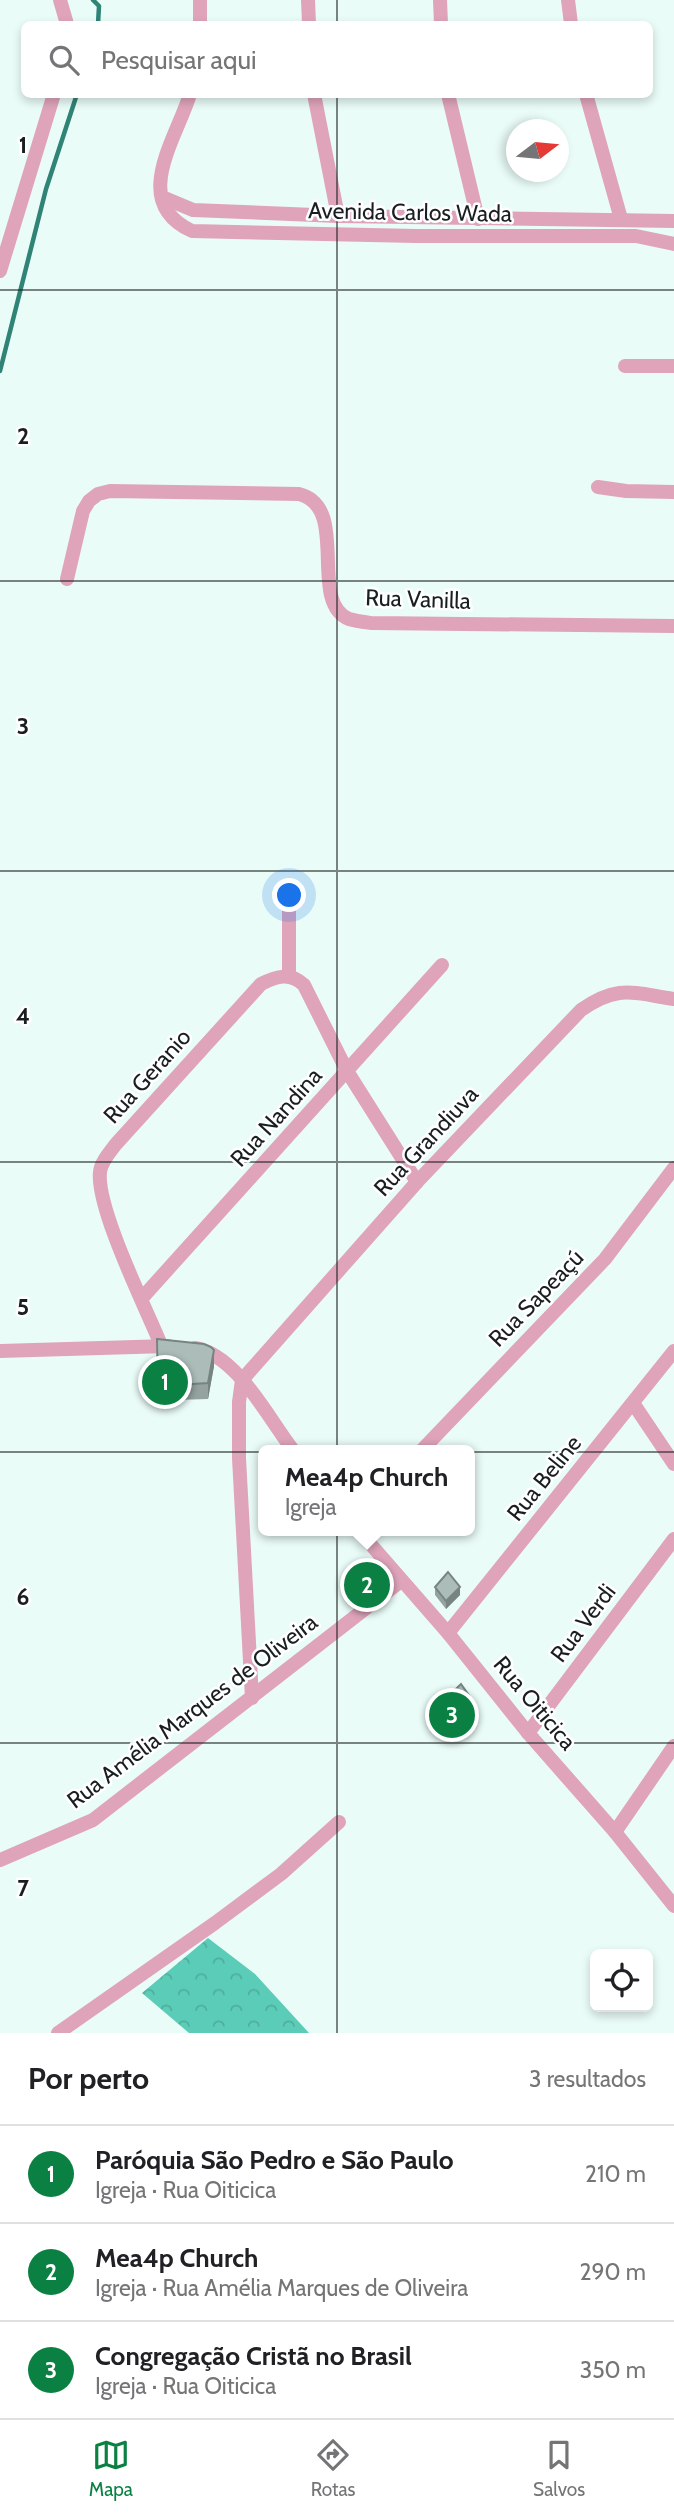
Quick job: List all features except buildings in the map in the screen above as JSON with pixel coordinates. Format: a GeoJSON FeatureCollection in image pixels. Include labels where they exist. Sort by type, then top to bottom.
{"type":"FeatureCollection","features":[{"type":"Feature","properties":{"kind":"street"},"geometry":{"type":"LineString","coordinates":[[60,0],[66,21]]}},
{"type":"Feature","properties":{"kind":"street"},"geometry":{"type":"LineString","coordinates":[[200,0],[200,21]]}},
{"type":"Feature","properties":{"kind":"street"},"geometry":{"type":"LineString","coordinates":[[308,0],[309,21]]}},
{"type":"Feature","properties":{"kind":"street"},"geometry":{"type":"LineString","coordinates":[[440,0],[441,21]]}},
{"type":"Feature","properties":{"kind":"street"},"geometry":{"type":"LineString","coordinates":[[568,0],[571,21]]}},
{"type":"Feature","properties":{"kind":"street"},"geometry":{"type":"LineString","coordinates":[[0,271],[53,98]]}},
{"type":"Feature","properties":{"kind":"street"},"geometry":{"type":"LineString","coordinates":[[188,98],[160,174],[159,184],[170,215],[183,227],[193,210]]}},
{"type":"Feature","properties":{"kind":"street"},"geometry":{"type":"LineString","coordinates":[[315,98],[338,216]]}},
{"type":"Feature","properties":{"kind":"street"},"geometry":{"type":"LineString","coordinates":[[449,98],[478,219]]}},
{"type":"Feature","properties":{"kind":"street"},"geometry":{"type":"LineString","coordinates":[[587,98],[621,219]]}},
{"type":"Feature","properties":{"kind":"street","name":"Avenida Carlos Wada"},"geometry":{"type":"LineString","coordinates":[[162,197],[193,210],[338,216],[674,221]]}},
{"type":"Feature","properties":{"kind":"street","name":"Avenida Carlos Wada"},"geometry":{"type":"LineString","coordinates":[[183,227],[192,232],[636,236],[674,244]]}},
{"type":"Feature","properties":{"kind":"street"},"geometry":{"type":"LineString","coordinates":[[625,366],[674,366]]}},
{"type":"Feature","properties":{"kind":"street"},"geometry":{"type":"LineString","coordinates":[[598,487],[626,491],[674,492]]}},
{"type":"Feature","properties":{"kind":"street","name":"Rua Vanilla"},"geometry":{"type":"LineString","coordinates":[[67,579],[83,511],[98,494],[127,490],[299,494],[309,496],[315,501],[325,522],[329,583],[338,609],[347,618],[371,623],[674,625]]}},
{"type":"Feature","properties":{"kind":"street"},"geometry":{"type":"LineString","coordinates":[[289,890],[289,976],[298,979],[310,995],[347,1071],[417,1182]]}},
{"type":"Feature","properties":{"kind":"street","name":"Rua Nandina"},"geometry":{"type":"LineString","coordinates":[[142,1298],[442,965]]}},
{"type":"Feature","properties":{"kind":"street","name":"Rua Geranio"},"geometry":{"type":"LineString","coordinates":[[161,1345],[108,1213],[101,1188],[100,1172],[103,1163],[116,1144],[254,989],[270,980],[289,976]]}},
{"type":"Feature","properties":{"kind":"street","name":"Rua Grandiuva"},"geometry":{"type":"LineString","coordinates":[[242,1380],[417,1182],[571,1020],[592,1002],[612,993],[674,999]]}},
{"type":"Feature","properties":{"kind":"street","name":"Rua Sapeaçú"},"geometry":{"type":"LineString","coordinates":[[427,1445],[605,1259],[674,1168]]}},
{"type":"Feature","properties":{"kind":"street"},"geometry":{"type":"LineString","coordinates":[[0,1351],[161,1345],[207,1350],[226,1362],[242,1380],[289,1445]]}},
{"type":"Feature","properties":{"kind":"street","name":"Rua Beline"},"geometry":{"type":"LineString","coordinates":[[448,1633],[674,1350]]}},
{"type":"Feature","properties":{"kind":"street"},"geometry":{"type":"LineString","coordinates":[[242,1380],[239,1458],[252,1698]]}},
{"type":"Feature","properties":{"kind":"street"},"geometry":{"type":"LineString","coordinates":[[633,1403],[674,1464]]}},
{"type":"Feature","properties":{"kind":"street","name":"Rua Oiticica"},"geometry":{"type":"LineString","coordinates":[[363,1536],[448,1633],[528,1733],[615,1832],[674,1906]]}},
{"type":"Feature","properties":{"kind":"street","name":"Rua Verdi"},"geometry":{"type":"LineString","coordinates":[[528,1733],[674,1539]]}},
{"type":"Feature","properties":{"kind":"street","name":"Rua Amélia Marques de Oliveira"},"geometry":{"type":"LineString","coordinates":[[0,1860],[93,1820],[401,1581]]}},
{"type":"Feature","properties":{"kind":"street"},"geometry":{"type":"LineString","coordinates":[[615,1832],[674,1746]]}},
{"type":"Feature","properties":{"kind":"street"},"geometry":{"type":"LineString","coordinates":[[58,2033],[270,1882],[339,1822]]}},
{"type":"Feature","properties":{"kind":"green space"},"geometry":{"type":"Polygon","coordinates":[[[208,1938],[255,1974],[309,2033],[189,2033],[142,1993],[208,1938]]]}},
{"type":"Feature","properties":{"kind":"waterway"},"geometry":{"type":"LineString","coordinates":[[93,0],[99,6],[98,21]]}},
{"type":"Feature","properties":{"kind":"waterway"},"geometry":{"type":"LineString","coordinates":[[0,371],[46,189],[76,98]]}},
{"type":"Feature","properties":{"kind":"place","name":"Paróquia São Pedro e São Paulo"},"geometry":{"type":"Point","coordinates":[165,1382]}},
{"type":"Feature","properties":{"kind":"place","name":"Mea4p Church"},"geometry":{"type":"Point","coordinates":[367,1585]}},
{"type":"Feature","properties":{"kind":"place","name":"Congregação Cristã no Brasil"},"geometry":{"type":"Point","coordinates":[452,1715]}}]}
